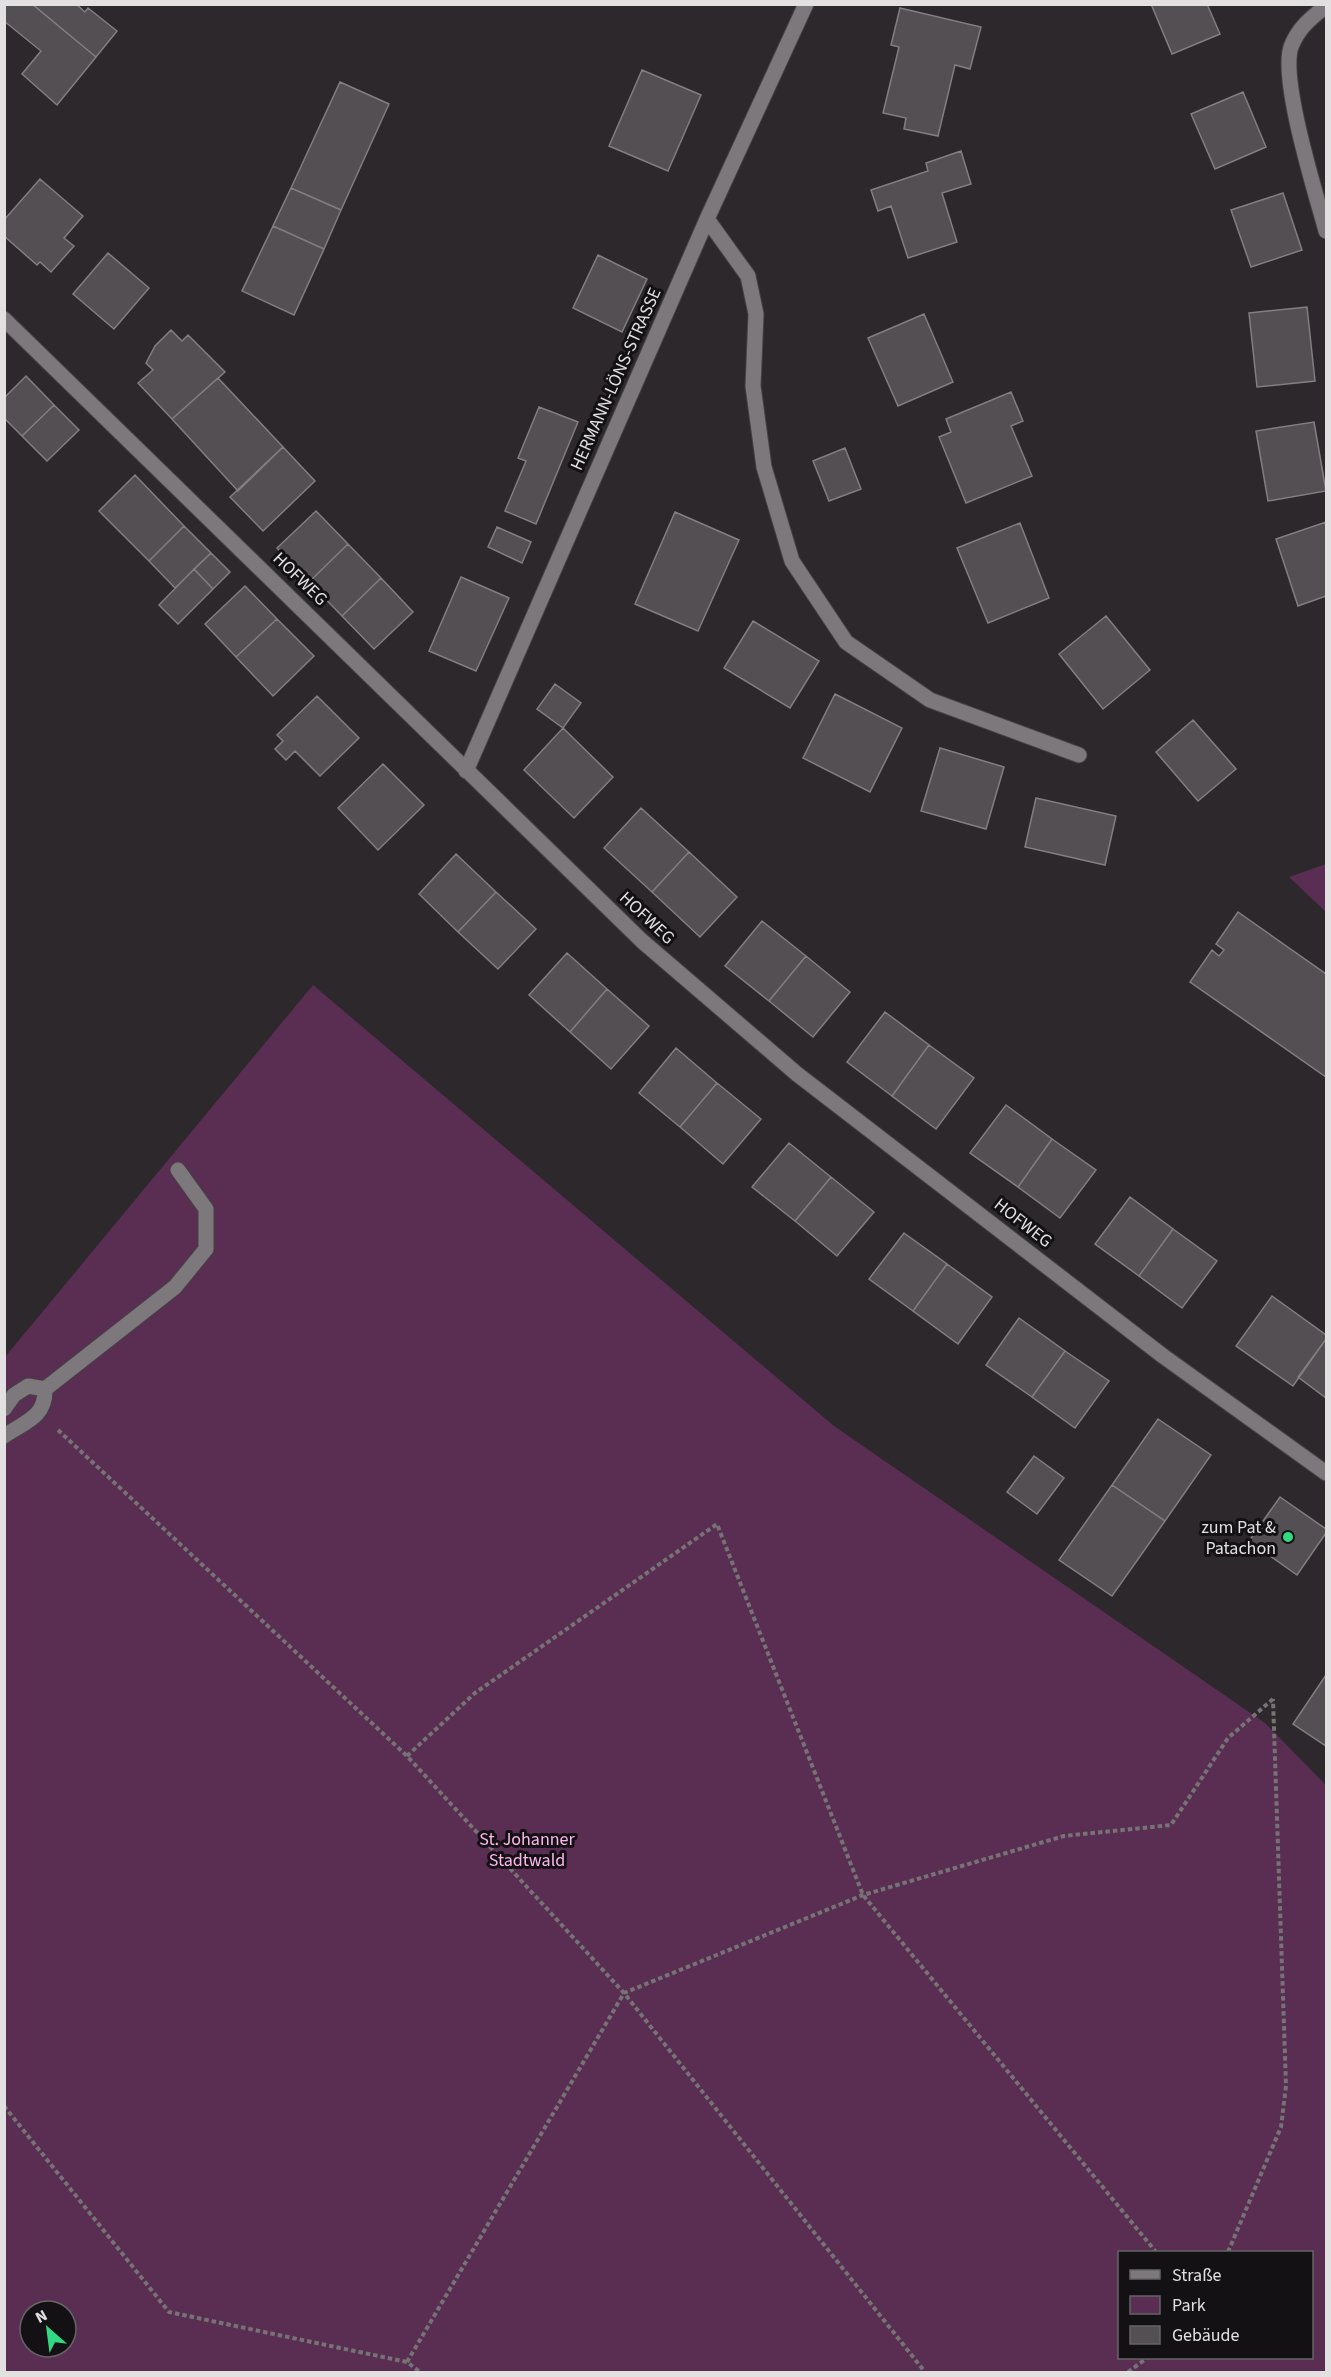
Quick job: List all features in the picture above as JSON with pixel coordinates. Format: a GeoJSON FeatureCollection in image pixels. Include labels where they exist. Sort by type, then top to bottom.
{"type":"FeatureCollection","features":[{"type":"Feature","properties":{"kind":"street","name":"HERMANN-LÖNS-STRASSE"},"geometry":{"type":"LineString","coordinates":[[466,771],[707,219],[806,4]]}},
{"type":"Feature","properties":{"kind":"street"},"geometry":{"type":"LineString","coordinates":[[1326,6],[1302,26],[1290,49],[1290,85],[1326,231]]}},
{"type":"Feature","properties":{"kind":"street"},"geometry":{"type":"LineString","coordinates":[[707,219],[748,276],[756,314],[753,386],[764,467],[792,561],[846,642],[930,700],[1079,755]]}},
{"type":"Feature","properties":{"kind":"street","name":"HOFWEG"},"geometry":{"type":"LineString","coordinates":[[4,319],[642,941],[797,1074],[1163,1356],[1326,1473]]}},
{"type":"Feature","properties":{"kind":"street"},"geometry":{"type":"LineString","coordinates":[[4,1409],[14,1395],[28,1386],[45,1389],[175,1287],[206,1249],[206,1209],[178,1170]]}},
{"type":"Feature","properties":{"kind":"street"},"geometry":{"type":"LineString","coordinates":[[4,1436],[40,1413],[45,1402],[45,1389]]}},
{"type":"Feature","properties":{"kind":"path"},"geometry":{"type":"LineString","coordinates":[[40,1413],[407,1756],[624,1993],[925,2373]]}},
{"type":"Feature","properties":{"kind":"path"},"geometry":{"type":"LineString","coordinates":[[407,1756],[475,1693],[717,1524],[863,1895],[1154,2251]]}},
{"type":"Feature","properties":{"kind":"path"},"geometry":{"type":"LineString","coordinates":[[407,2362],[624,1993],[863,1895],[1064,1836],[1171,1825],[1228,1738],[1273,1699],[1287,2086],[1281,2127],[1229,2251]]}},
{"type":"Feature","properties":{"kind":"path"},"geometry":{"type":"LineString","coordinates":[[4,2106],[169,2312],[407,2362],[420,2373]]}},
{"type":"Feature","properties":{"kind":"path"},"geometry":{"type":"LineString","coordinates":[[1128,2373],[1146,2359]]}},
{"type":"Feature","properties":{"kind":"green space"},"geometry":{"type":"Polygon","coordinates":[[[1326,864],[1326,912],[1289,877],[1326,864]]]}},
{"type":"Feature","properties":{"kind":"green space","name":"St. Johanner Stadtwald"},"geometry":{"type":"Polygon","coordinates":[[[313,985],[834,1426],[1265,1723],[1326,1785],[1326,2372],[5,2372],[5,1357],[313,985]]]}},
{"type":"Feature","properties":{"kind":"building"},"geometry":{"type":"Polygon","coordinates":[[[4,4],[32,4],[96,57],[57,105],[22,74],[41,51],[4,21],[4,4]]]}},
{"type":"Feature","properties":{"kind":"building"},"geometry":{"type":"Polygon","coordinates":[[[32,4],[76,4],[85,12],[88,8],[117,31],[96,57],[32,4]]]}},
{"type":"Feature","properties":{"kind":"building"},"geometry":{"type":"Polygon","coordinates":[[[1151,4],[1207,4],[1220,34],[1172,54],[1151,4]]]}},
{"type":"Feature","properties":{"kind":"building"},"geometry":{"type":"Polygon","coordinates":[[[900,8],[981,27],[970,69],[955,65],[938,136],[904,129],[906,118],[883,113],[899,47],[891,45],[900,8]]]}},
{"type":"Feature","properties":{"kind":"building"},"geometry":{"type":"Polygon","coordinates":[[[642,70],[701,95],[668,171],[609,146],[642,70]]]}},
{"type":"Feature","properties":{"kind":"building"},"geometry":{"type":"Polygon","coordinates":[[[340,82],[389,104],[341,210],[291,188],[340,82]]]}},
{"type":"Feature","properties":{"kind":"building"},"geometry":{"type":"Polygon","coordinates":[[[1243,92],[1266,147],[1215,169],[1191,114],[1243,92]]]}},
{"type":"Feature","properties":{"kind":"building"},"geometry":{"type":"Polygon","coordinates":[[[961,151],[971,184],[942,193],[957,242],[908,258],[891,206],[878,211],[871,190],[928,171],[926,163],[961,151]]]}},
{"type":"Feature","properties":{"kind":"building"},"geometry":{"type":"Polygon","coordinates":[[[40,179],[83,216],[64,238],[74,246],[51,272],[40,262],[37,265],[4,236],[4,220],[40,179]]]}},
{"type":"Feature","properties":{"kind":"building"},"geometry":{"type":"Polygon","coordinates":[[[291,188],[341,210],[324,249],[273,226],[291,188]]]}},
{"type":"Feature","properties":{"kind":"building"},"geometry":{"type":"Polygon","coordinates":[[[1283,193],[1302,250],[1251,267],[1231,210],[1283,193]]]}},
{"type":"Feature","properties":{"kind":"building"},"geometry":{"type":"Polygon","coordinates":[[[273,226],[324,249],[294,315],[242,291],[273,226]]]}},
{"type":"Feature","properties":{"kind":"building"},"geometry":{"type":"Polygon","coordinates":[[[108,253],[149,288],[114,329],[73,294],[108,253]]]}},
{"type":"Feature","properties":{"kind":"building"},"geometry":{"type":"Polygon","coordinates":[[[598,255],[647,279],[622,332],[573,308],[598,255]]]}},
{"type":"Feature","properties":{"kind":"building"},"geometry":{"type":"Polygon","coordinates":[[[1307,307],[1315,381],[1257,387],[1249,313],[1307,307]]]}},
{"type":"Feature","properties":{"kind":"building"},"geometry":{"type":"Polygon","coordinates":[[[924,314],[953,382],[898,406],[868,338],[924,314]]]}},
{"type":"Feature","properties":{"kind":"building"},"geometry":{"type":"Polygon","coordinates":[[[171,330],[182,341],[188,335],[225,372],[172,419],[138,383],[153,370],[146,363],[155,346],[171,330]]]}},
{"type":"Feature","properties":{"kind":"building"},"geometry":{"type":"Polygon","coordinates":[[[26,376],[54,405],[22,436],[4,418],[4,398],[26,376]]]}},
{"type":"Feature","properties":{"kind":"building"},"geometry":{"type":"Polygon","coordinates":[[[218,378],[283,447],[238,491],[172,419],[218,378]]]}},
{"type":"Feature","properties":{"kind":"building"},"geometry":{"type":"Polygon","coordinates":[[[1011,392],[1023,421],[1011,426],[1032,476],[966,503],[939,437],[951,432],[946,419],[1011,392]]]}},
{"type":"Feature","properties":{"kind":"building"},"geometry":{"type":"Polygon","coordinates":[[[54,405],[79,430],[47,461],[22,436],[54,405]]]}},
{"type":"Feature","properties":{"kind":"building"},"geometry":{"type":"Polygon","coordinates":[[[539,407],[578,422],[536,524],[505,511],[526,461],[518,458],[539,407]]]}},
{"type":"Feature","properties":{"kind":"building"},"geometry":{"type":"Polygon","coordinates":[[[1314,422],[1326,491],[1268,501],[1256,431],[1314,422]]]}},
{"type":"Feature","properties":{"kind":"building"},"geometry":{"type":"Polygon","coordinates":[[[283,447],[315,481],[263,531],[230,497],[283,447]]]}},
{"type":"Feature","properties":{"kind":"building"},"geometry":{"type":"Polygon","coordinates":[[[845,448],[861,489],[829,501],[813,461],[845,448]]]}},
{"type":"Feature","properties":{"kind":"building"},"geometry":{"type":"Polygon","coordinates":[[[135,475],[184,526],[149,561],[99,511],[135,475]]]}},
{"type":"Feature","properties":{"kind":"building"},"geometry":{"type":"Polygon","coordinates":[[[316,511],[348,544],[309,582],[277,548],[316,511]]]}},
{"type":"Feature","properties":{"kind":"building"},"geometry":{"type":"Polygon","coordinates":[[[675,512],[739,540],[698,631],[635,604],[675,512]]]}},
{"type":"Feature","properties":{"kind":"building"},"geometry":{"type":"Polygon","coordinates":[[[1326,522],[1326,596],[1298,606],[1276,539],[1326,522]]]}},
{"type":"Feature","properties":{"kind":"building"},"geometry":{"type":"Polygon","coordinates":[[[1020,523],[1049,598],[988,623],[957,548],[1020,523]]]}},
{"type":"Feature","properties":{"kind":"building"},"geometry":{"type":"Polygon","coordinates":[[[184,526],[211,553],[175,588],[149,561],[184,526]]]}},
{"type":"Feature","properties":{"kind":"building"},"geometry":{"type":"Polygon","coordinates":[[[497,527],[531,542],[522,563],[488,547],[497,527]]]}},
{"type":"Feature","properties":{"kind":"building"},"geometry":{"type":"Polygon","coordinates":[[[348,544],[381,578],[342,616],[309,582],[348,544]]]}},
{"type":"Feature","properties":{"kind":"building"},"geometry":{"type":"Polygon","coordinates":[[[211,553],[230,572],[213,589],[194,569],[211,553]]]}},
{"type":"Feature","properties":{"kind":"building"},"geometry":{"type":"Polygon","coordinates":[[[194,569],[213,589],[178,624],[159,605],[194,569]]]}},
{"type":"Feature","properties":{"kind":"building"},"geometry":{"type":"Polygon","coordinates":[[[461,577],[509,598],[476,671],[429,651],[461,577]]]}},
{"type":"Feature","properties":{"kind":"building"},"geometry":{"type":"Polygon","coordinates":[[[381,578],[413,612],[374,649],[342,616],[381,578]]]}},
{"type":"Feature","properties":{"kind":"building"},"geometry":{"type":"Polygon","coordinates":[[[245,586],[277,619],[236,657],[205,624],[245,586]]]}},
{"type":"Feature","properties":{"kind":"building"},"geometry":{"type":"Polygon","coordinates":[[[1106,616],[1150,670],[1103,709],[1059,654],[1106,616]]]}},
{"type":"Feature","properties":{"kind":"building"},"geometry":{"type":"Polygon","coordinates":[[[277,619],[314,656],[273,696],[236,657],[277,619]]]}},
{"type":"Feature","properties":{"kind":"building"},"geometry":{"type":"Polygon","coordinates":[[[753,621],[819,661],[790,708],[724,668],[753,621]]]}},
{"type":"Feature","properties":{"kind":"building"},"geometry":{"type":"Polygon","coordinates":[[[555,684],[581,703],[563,728],[537,709],[555,684]]]}},
{"type":"Feature","properties":{"kind":"building"},"geometry":{"type":"Polygon","coordinates":[[[835,694],[902,728],[870,792],[803,758],[835,694]]]}},
{"type":"Feature","properties":{"kind":"building"},"geometry":{"type":"Polygon","coordinates":[[[317,696],[359,738],[320,776],[295,751],[286,760],[275,749],[283,741],[277,735],[317,696]]]}},
{"type":"Feature","properties":{"kind":"building"},"geometry":{"type":"Polygon","coordinates":[[[1193,720],[1236,769],[1198,801],[1156,752],[1193,720]]]}},
{"type":"Feature","properties":{"kind":"building"},"geometry":{"type":"Polygon","coordinates":[[[563,728],[613,777],[574,818],[524,770],[563,728]]]}},
{"type":"Feature","properties":{"kind":"building"},"geometry":{"type":"Polygon","coordinates":[[[940,748],[1004,767],[986,829],[921,811],[940,748]]]}},
{"type":"Feature","properties":{"kind":"building"},"geometry":{"type":"Polygon","coordinates":[[[383,764],[424,805],[378,850],[338,808],[383,764]]]}},
{"type":"Feature","properties":{"kind":"building"},"geometry":{"type":"Polygon","coordinates":[[[1036,798],[1116,816],[1105,865],[1025,847],[1036,798]]]}},
{"type":"Feature","properties":{"kind":"building"},"geometry":{"type":"Polygon","coordinates":[[[641,808],[689,852],[652,892],[604,848],[641,808]]]}},
{"type":"Feature","properties":{"kind":"building"},"geometry":{"type":"Polygon","coordinates":[[[689,852],[737,897],[700,937],[652,892],[689,852]]]}},
{"type":"Feature","properties":{"kind":"building"},"geometry":{"type":"Polygon","coordinates":[[[456,854],[496,892],[458,932],[419,894],[456,854]]]}},
{"type":"Feature","properties":{"kind":"building"},"geometry":{"type":"Polygon","coordinates":[[[496,892],[536,929],[498,969],[458,932],[496,892]]]}},
{"type":"Feature","properties":{"kind":"building"},"geometry":{"type":"Polygon","coordinates":[[[1238,912],[1326,974],[1326,1077],[1190,982],[1212,950],[1219,956],[1224,950],[1216,944],[1238,912]]]}},
{"type":"Feature","properties":{"kind":"building"},"geometry":{"type":"Polygon","coordinates":[[[762,921],[806,956],[769,1001],[725,966],[762,921]]]}},
{"type":"Feature","properties":{"kind":"building"},"geometry":{"type":"Polygon","coordinates":[[[567,953],[607,989],[570,1032],[529,995],[567,953]]]}},
{"type":"Feature","properties":{"kind":"building"},"geometry":{"type":"Polygon","coordinates":[[[806,956],[850,992],[813,1037],[769,1001],[806,956]]]}},
{"type":"Feature","properties":{"kind":"building"},"geometry":{"type":"Polygon","coordinates":[[[607,989],[649,1026],[611,1069],[570,1032],[607,989]]]}},
{"type":"Feature","properties":{"kind":"building"},"geometry":{"type":"Polygon","coordinates":[[[885,1012],[929,1045],[892,1096],[847,1062],[885,1012]]]}},
{"type":"Feature","properties":{"kind":"building"},"geometry":{"type":"Polygon","coordinates":[[[929,1045],[974,1078],[936,1129],[892,1096],[929,1045]]]}},
{"type":"Feature","properties":{"kind":"building"},"geometry":{"type":"Polygon","coordinates":[[[676,1048],[717,1083],[680,1127],[639,1093],[676,1048]]]}},
{"type":"Feature","properties":{"kind":"building"},"geometry":{"type":"Polygon","coordinates":[[[717,1083],[761,1119],[723,1164],[680,1127],[717,1083]]]}},
{"type":"Feature","properties":{"kind":"building"},"geometry":{"type":"Polygon","coordinates":[[[1006,1105],[1052,1139],[1018,1187],[970,1153],[1006,1105]]]}},
{"type":"Feature","properties":{"kind":"building"},"geometry":{"type":"Polygon","coordinates":[[[1052,1139],[1096,1170],[1060,1218],[1018,1187],[1052,1139]]]}},
{"type":"Feature","properties":{"kind":"building"},"geometry":{"type":"Polygon","coordinates":[[[789,1143],[831,1177],[795,1221],[752,1187],[789,1143]]]}},
{"type":"Feature","properties":{"kind":"building"},"geometry":{"type":"Polygon","coordinates":[[[831,1177],[874,1212],[837,1256],[795,1221],[831,1177]]]}},
{"type":"Feature","properties":{"kind":"building"},"geometry":{"type":"Polygon","coordinates":[[[1130,1197],[1173,1229],[1139,1276],[1095,1244],[1130,1197]]]}},
{"type":"Feature","properties":{"kind":"building"},"geometry":{"type":"Polygon","coordinates":[[[1173,1229],[1217,1261],[1182,1308],[1139,1276],[1173,1229]]]}},
{"type":"Feature","properties":{"kind":"building"},"geometry":{"type":"Polygon","coordinates":[[[904,1233],[947,1264],[913,1311],[869,1279],[904,1233]]]}},
{"type":"Feature","properties":{"kind":"building"},"geometry":{"type":"Polygon","coordinates":[[[947,1264],[992,1297],[958,1344],[913,1311],[947,1264]]]}},
{"type":"Feature","properties":{"kind":"building"},"geometry":{"type":"Polygon","coordinates":[[[1272,1296],[1326,1335],[1326,1339],[1293,1386],[1236,1346],[1272,1296]]]}},
{"type":"Feature","properties":{"kind":"building"},"geometry":{"type":"Polygon","coordinates":[[[1019,1318],[1065,1351],[1032,1397],[986,1365],[1019,1318]]]}},
{"type":"Feature","properties":{"kind":"building"},"geometry":{"type":"Polygon","coordinates":[[[1326,1339],[1326,1398],[1298,1377],[1326,1339]]]}},
{"type":"Feature","properties":{"kind":"building"},"geometry":{"type":"Polygon","coordinates":[[[1065,1351],[1109,1381],[1075,1428],[1032,1397],[1065,1351]]]}},
{"type":"Feature","properties":{"kind":"building"},"geometry":{"type":"Polygon","coordinates":[[[1158,1419],[1211,1455],[1165,1521],[1112,1485],[1158,1419]]]}},
{"type":"Feature","properties":{"kind":"building"},"geometry":{"type":"Polygon","coordinates":[[[1034,1456],[1064,1478],[1037,1514],[1007,1492],[1034,1456]]]}},
{"type":"Feature","properties":{"kind":"building"},"geometry":{"type":"Polygon","coordinates":[[[1112,1485],[1165,1521],[1112,1596],[1059,1560],[1112,1485]]]}},
{"type":"Feature","properties":{"kind":"building","name":"zum Pat & Patachon"},"geometry":{"type":"Polygon","coordinates":[[[1280,1497],[1326,1529],[1326,1533],[1297,1575],[1249,1541],[1280,1497]]]}},
{"type":"Feature","properties":{"kind":"building"},"geometry":{"type":"Polygon","coordinates":[[[1326,1675],[1326,1746],[1293,1724],[1326,1675]]]}},
{"type":"Feature","properties":{"kind":"place","name":"zum Pat & Patachon"},"geometry":{"type":"Point","coordinates":[1288,1537]}}]}
